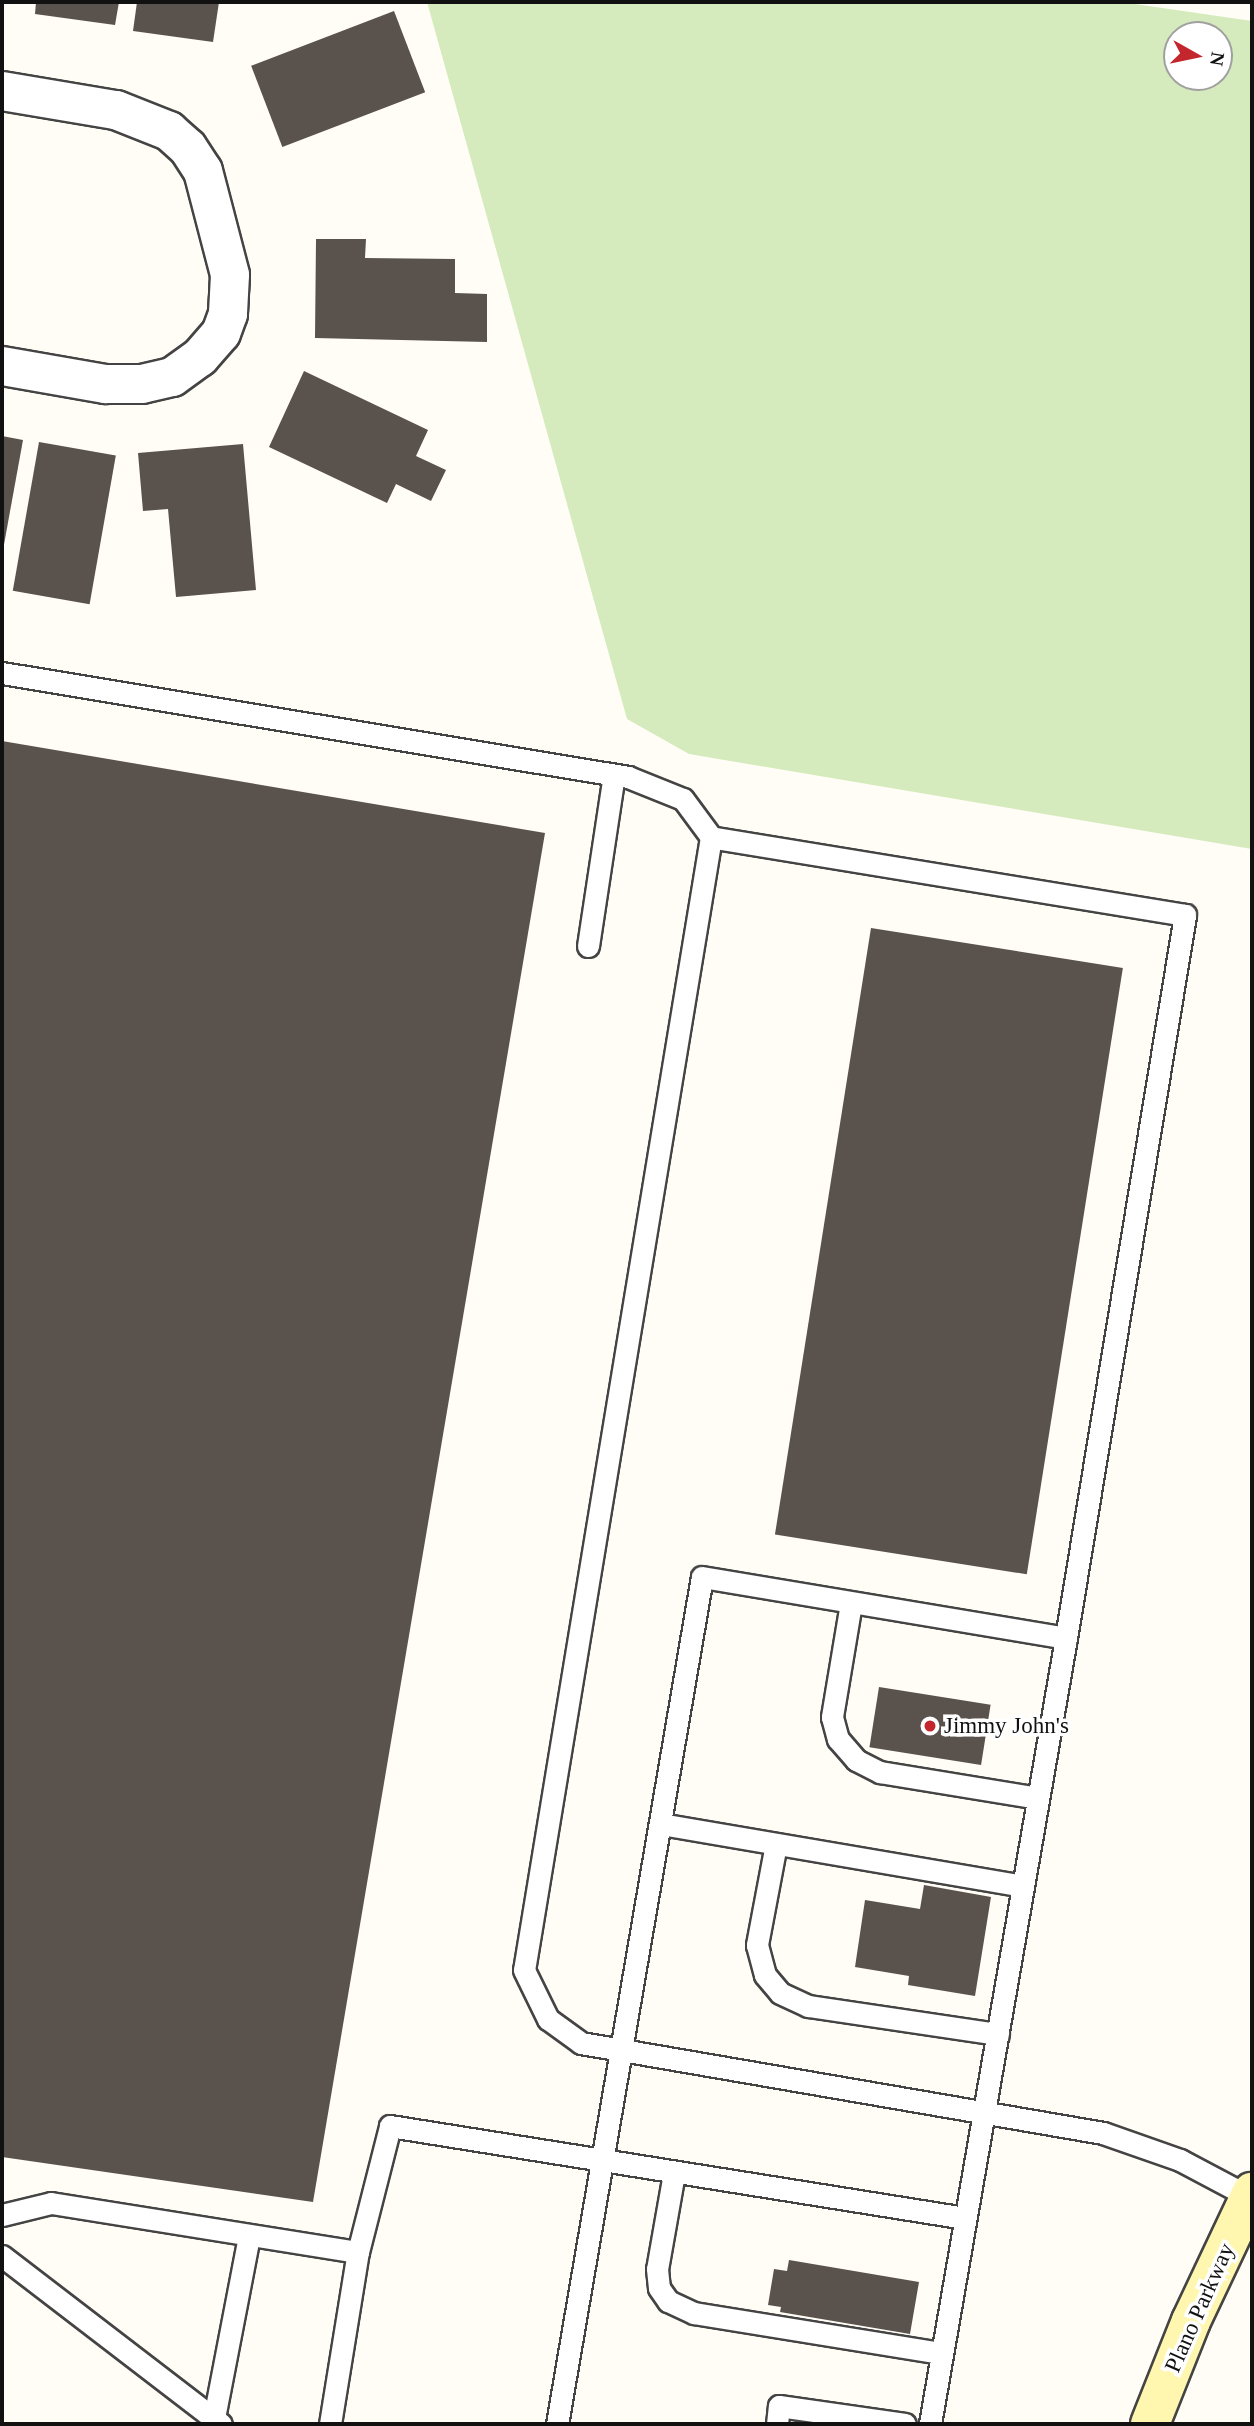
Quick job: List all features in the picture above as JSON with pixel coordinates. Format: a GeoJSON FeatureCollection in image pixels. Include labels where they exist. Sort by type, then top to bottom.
{"type":"FeatureCollection","features":[{"type":"Feature","properties":{"kind":"main road","name":"Plano Parkway"},"geometry":{"type":"LineString","coordinates":[[1150,2424],[1251,2194]]}},
{"type":"Feature","properties":{"kind":"street"},"geometry":{"type":"LineString","coordinates":[[2,91],[116,110],[169,131],[188,148],[203,171],[230,275],[228,314],[221,333],[200,357],[172,377],[142,384],[105,384],[2,366]]}},
{"type":"Feature","properties":{"kind":"lane"},"geometry":{"type":"LineString","coordinates":[[2,673],[614,775],[683,799],[711,837],[1185,915],[1066,1639],[930,2424]]}},
{"type":"Feature","properties":{"kind":"lane"},"geometry":{"type":"LineString","coordinates":[[589,946],[614,775]]}},
{"type":"Feature","properties":{"kind":"lane"},"geometry":{"type":"LineString","coordinates":[[711,837],[524,1970],[548,2020],[581,2043],[1103,2133],[1180,2160],[1251,2194]]}},
{"type":"Feature","properties":{"kind":"lane"},"geometry":{"type":"LineString","coordinates":[[558,2424],[702,1577],[1066,1639]]}},
{"type":"Feature","properties":{"kind":"lane"},"geometry":{"type":"LineString","coordinates":[[851,1603],[832,1717],[838,1739],[856,1759],[880,1772],[1038,1798]]}},
{"type":"Feature","properties":{"kind":"lane"},"geometry":{"type":"LineString","coordinates":[[661,1824],[1023,1886]]}},
{"type":"Feature","properties":{"kind":"lane"},"geometry":{"type":"LineString","coordinates":[[776,1844],[757,1945],[765,1975],[780,1993],[808,2006],[998,2034]]}},
{"type":"Feature","properties":{"kind":"lane"},"geometry":{"type":"LineString","coordinates":[[330,2424],[358,2252],[390,2126],[965,2218]]}},
{"type":"Feature","properties":{"kind":"lane"},"geometry":{"type":"LineString","coordinates":[[674,2173],[657,2269],[659,2288],[668,2301],[694,2313],[942,2353]]}},
{"type":"Feature","properties":{"kind":"lane"},"geometry":{"type":"LineString","coordinates":[[2,2215],[51,2203],[249,2237],[358,2252]]}},
{"type":"Feature","properties":{"kind":"lane"},"geometry":{"type":"LineString","coordinates":[[2,2256],[217,2421],[249,2237]]}},
{"type":"Feature","properties":{"kind":"lane"},"geometry":{"type":"LineString","coordinates":[[776,2424],[779,2406],[905,2424]]}},
{"type":"Feature","properties":{"kind":"green space"},"geometry":{"type":"Polygon","coordinates":[[[427,2],[1121,2],[1252,21],[1252,849],[689,754],[627,719],[427,2]]]}},
{"type":"Feature","properties":{"kind":"building"},"geometry":{"type":"Polygon","coordinates":[[[36,2],[119,2],[115,25],[35,14],[36,2]]]}},
{"type":"Feature","properties":{"kind":"building"},"geometry":{"type":"Polygon","coordinates":[[[137,2],[219,2],[213,42],[133,31],[137,2]]]}},
{"type":"Feature","properties":{"kind":"building"},"geometry":{"type":"Polygon","coordinates":[[[394,11],[425,92],[282,147],[251,66],[394,11]]]}},
{"type":"Feature","properties":{"kind":"building"},"geometry":{"type":"Polygon","coordinates":[[[316,239],[366,239],[365,258],[455,259],[455,293],[487,294],[487,342],[315,338],[316,239]]]}},
{"type":"Feature","properties":{"kind":"building"},"geometry":{"type":"Polygon","coordinates":[[[304,371],[428,430],[416,456],[446,470],[431,501],[396,484],[387,503],[269,447],[304,371]]]}},
{"type":"Feature","properties":{"kind":"building"},"geometry":{"type":"Polygon","coordinates":[[[2,436],[23,440],[3,550],[2,550],[2,436]]]}},
{"type":"Feature","properties":{"kind":"building"},"geometry":{"type":"Polygon","coordinates":[[[39,442],[116,456],[90,604],[13,591],[39,442]]]}},
{"type":"Feature","properties":{"kind":"building"},"geometry":{"type":"Polygon","coordinates":[[[243,444],[256,590],[176,597],[168,509],[143,511],[138,453],[243,444]]]}},
{"type":"Feature","properties":{"kind":"building"},"geometry":{"type":"Polygon","coordinates":[[[2,741],[545,833],[313,2202],[2,2157],[2,741]]]}},
{"type":"Feature","properties":{"kind":"building"},"geometry":{"type":"Polygon","coordinates":[[[871,928],[1123,968],[1027,1574],[775,1534],[871,928]]]}},
{"type":"Feature","properties":{"kind":"building","name":"Jimmy John's"},"geometry":{"type":"Polygon","coordinates":[[[879,1687],[991,1705],[981,1765],[869,1747],[879,1687]]]}},
{"type":"Feature","properties":{"kind":"building"},"geometry":{"type":"Polygon","coordinates":[[[924,1885],[991,1897],[975,1996],[908,1985],[909,1976],[855,1967],[865,1900],[920,1909],[924,1885]]]}},
{"type":"Feature","properties":{"kind":"building"},"geometry":{"type":"Polygon","coordinates":[[[789,2260],[919,2282],[910,2334],[780,2312],[781,2307],[768,2305],[774,2269],[787,2271],[789,2260]]]}},
{"type":"Feature","properties":{"kind":"place","name":"Jimmy John's"},"geometry":{"type":"Point","coordinates":[930,1726]}}]}
